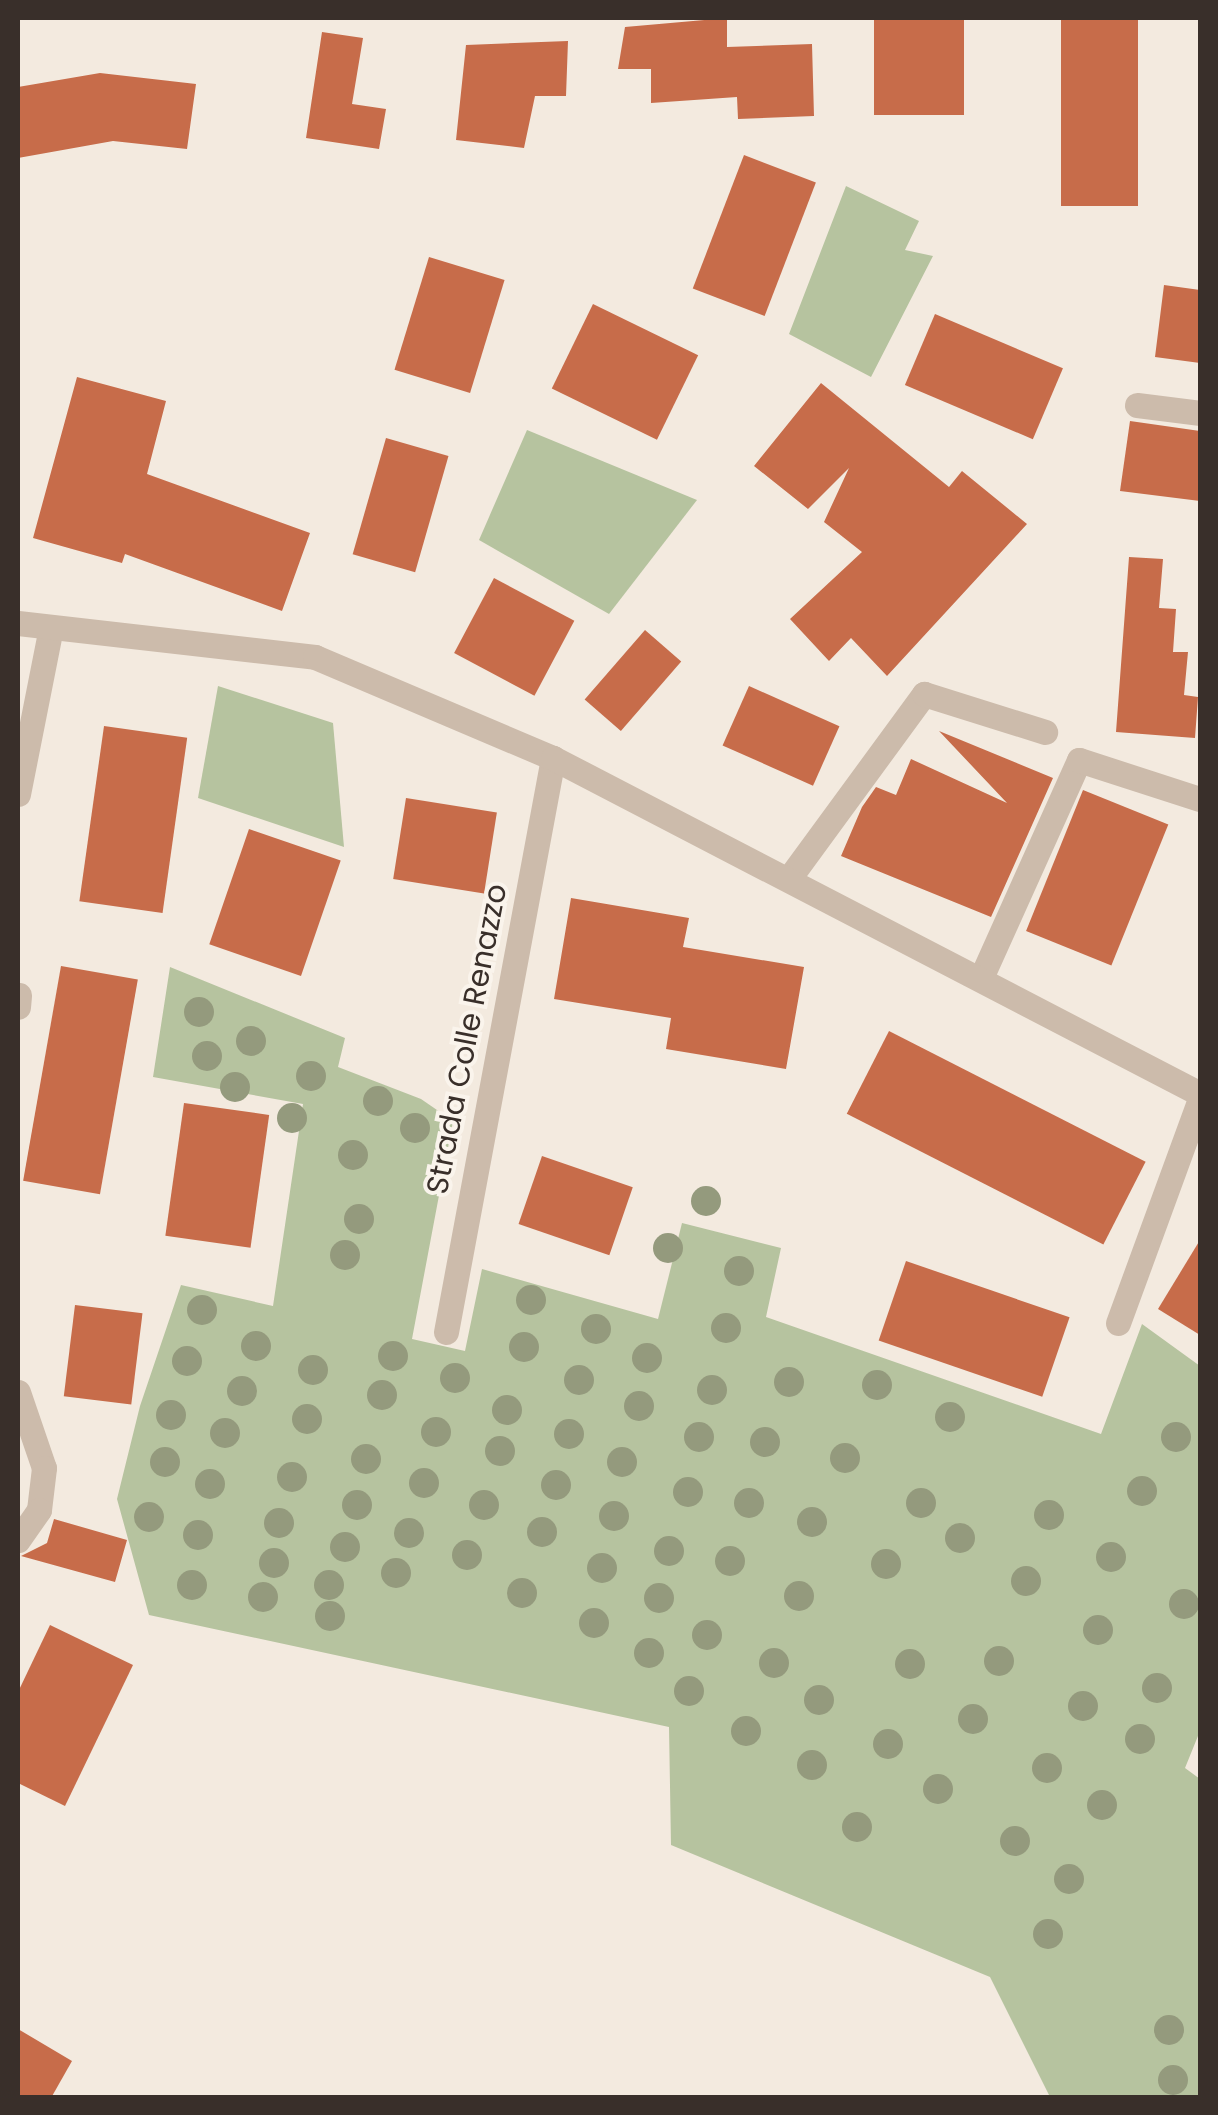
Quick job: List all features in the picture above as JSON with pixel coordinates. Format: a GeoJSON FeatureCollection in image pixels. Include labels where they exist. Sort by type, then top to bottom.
{"type":"FeatureCollection","features":[{"type":"Feature","properties":{"kind":"street"},"geometry":{"type":"LineString","coordinates":[[1136,405],[1200,414]]}},
{"type":"Feature","properties":{"kind":"street"},"geometry":{"type":"LineString","coordinates":[[18,623],[315,657],[553,758],[790,877],[1200,1096],[1118,1322]]}},
{"type":"Feature","properties":{"kind":"street"},"geometry":{"type":"LineString","coordinates":[[18,794],[50,628]]}},
{"type":"Feature","properties":{"kind":"street"},"geometry":{"type":"LineString","coordinates":[[790,877],[924,694],[1044,732]]}},
{"type":"Feature","properties":{"kind":"street","name":"Strada Colle Renazzo"},"geometry":{"type":"LineString","coordinates":[[446,1332],[553,758]]}},
{"type":"Feature","properties":{"kind":"street"},"geometry":{"type":"LineString","coordinates":[[981,978],[1078,760],[1200,798]]}},
{"type":"Feature","properties":{"kind":"street"},"geometry":{"type":"LineString","coordinates":[[18,1392],[44,1468],[38,1510],[18,1540]]}},
{"type":"Feature","properties":{"kind":"green space"},"geometry":{"type":"Polygon","coordinates":[[[846,186],[919,221],[905,250],[933,256],[871,377],[789,334],[846,186]]]}},
{"type":"Feature","properties":{"kind":"green space"},"geometry":{"type":"Polygon","coordinates":[[[527,430],[697,500],[609,614],[479,540],[527,430]]]}},
{"type":"Feature","properties":{"kind":"green space"},"geometry":{"type":"Polygon","coordinates":[[[218,686],[333,723],[344,847],[198,798],[218,686]]]}},
{"type":"Feature","properties":{"kind":"green space"},"geometry":{"type":"Polygon","coordinates":[[[170,967],[345,1038],[338,1067],[421,1099],[453,1121],[412,1339],[465,1351],[482,1269],[658,1319],[682,1223],[781,1248],[766,1317],[1101,1434],[1142,1324],[1200,1366],[1200,1731],[1185,1768],[1200,1779],[1200,2097],[1050,2097],[990,1977],[671,1845],[669,1727],[149,1615],[117,1499],[140,1406],[181,1285],[273,1306],[303,1104],[153,1077],[170,967]]]}},
{"type":"Feature","properties":{"kind":"building"},"geometry":{"type":"Polygon","coordinates":[[[727,18],[727,47],[812,44],[814,116],[738,119],[737,97],[651,103],[651,69],[618,69],[625,27],[727,18]]]}},
{"type":"Feature","properties":{"kind":"building"},"geometry":{"type":"Polygon","coordinates":[[[874,18],[964,18],[964,115],[874,115],[874,18]]]}},
{"type":"Feature","properties":{"kind":"building"},"geometry":{"type":"Polygon","coordinates":[[[1061,18],[1138,18],[1138,206],[1061,206],[1061,18]]]}},
{"type":"Feature","properties":{"kind":"building"},"geometry":{"type":"Polygon","coordinates":[[[322,32],[363,38],[352,104],[386,109],[379,149],[306,138],[322,32]]]}},
{"type":"Feature","properties":{"kind":"building"},"geometry":{"type":"Polygon","coordinates":[[[568,41],[566,96],[535,96],[524,148],[456,140],[466,45],[568,41]]]}},
{"type":"Feature","properties":{"kind":"building"},"geometry":{"type":"Polygon","coordinates":[[[100,73],[196,84],[187,149],[113,141],[18,158],[18,87],[100,73]]]}},
{"type":"Feature","properties":{"kind":"building"},"geometry":{"type":"Polygon","coordinates":[[[744,155],[816,183],[765,316],[693,289],[744,155]]]}},
{"type":"Feature","properties":{"kind":"building"},"geometry":{"type":"Polygon","coordinates":[[[429,257],[505,280],[470,393],[395,370],[429,257]]]}},
{"type":"Feature","properties":{"kind":"building"},"geometry":{"type":"Polygon","coordinates":[[[1164,285],[1200,290],[1200,363],[1155,357],[1164,285]]]}},
{"type":"Feature","properties":{"kind":"building"},"geometry":{"type":"Polygon","coordinates":[[[593,304],[698,355],[657,440],[552,388],[593,304]]]}},
{"type":"Feature","properties":{"kind":"building"},"geometry":{"type":"Polygon","coordinates":[[[935,314],[1063,368],[1033,439],[905,385],[935,314]]]}},
{"type":"Feature","properties":{"kind":"building"},"geometry":{"type":"Polygon","coordinates":[[[77,377],[166,401],[147,474],[310,533],[282,611],[125,554],[122,563],[33,538],[77,377]]]}},
{"type":"Feature","properties":{"kind":"building"},"geometry":{"type":"Polygon","coordinates":[[[821,383],[949,487],[962,471],[1027,524],[887,676],[851,638],[829,661],[790,619],[862,552],[824,522],[849,468],[808,509],[754,466],[821,383]]]}},
{"type":"Feature","properties":{"kind":"building"},"geometry":{"type":"Polygon","coordinates":[[[1130,421],[1200,431],[1200,501],[1120,491],[1130,421]]]}},
{"type":"Feature","properties":{"kind":"building"},"geometry":{"type":"Polygon","coordinates":[[[386,438],[448,456],[415,572],[353,554],[386,438]]]}},
{"type":"Feature","properties":{"kind":"building"},"geometry":{"type":"Polygon","coordinates":[[[1129,557],[1163,559],[1159,608],[1176,609],[1173,652],[1188,652],[1184,695],[1198,697],[1195,738],[1116,732],[1129,557]]]}},
{"type":"Feature","properties":{"kind":"building"},"geometry":{"type":"Polygon","coordinates":[[[494,578],[574,621],[534,696],[454,653],[494,578]]]}},
{"type":"Feature","properties":{"kind":"building"},"geometry":{"type":"Polygon","coordinates":[[[645,630],[681,661],[621,731],[585,699],[645,630]]]}},
{"type":"Feature","properties":{"kind":"building"},"geometry":{"type":"Polygon","coordinates":[[[749,686],[839,726],[813,786],[723,745],[749,686]]]}},
{"type":"Feature","properties":{"kind":"building"},"geometry":{"type":"Polygon","coordinates":[[[104,726],[187,738],[163,913],[79,901],[104,726]]]}},
{"type":"Feature","properties":{"kind":"building"},"geometry":{"type":"Polygon","coordinates":[[[939,731],[1053,778],[991,917],[841,856],[862,807],[876,787],[896,795],[911,759],[1007,803],[939,731]]]}},
{"type":"Feature","properties":{"kind":"building"},"geometry":{"type":"Polygon","coordinates":[[[1083,790],[1168,824],[1111,965],[1026,931],[1083,790]]]}},
{"type":"Feature","properties":{"kind":"building"},"geometry":{"type":"Polygon","coordinates":[[[406,798],[497,812],[484,893],[393,879],[406,798]]]}},
{"type":"Feature","properties":{"kind":"building"},"geometry":{"type":"Polygon","coordinates":[[[249,829],[341,861],[301,976],[209,944],[249,829]]]}},
{"type":"Feature","properties":{"kind":"building"},"geometry":{"type":"Polygon","coordinates":[[[571,898],[689,918],[683,947],[804,967],[786,1069],[666,1049],[671,1018],[554,999],[571,898]]]}},
{"type":"Feature","properties":{"kind":"building"},"geometry":{"type":"Polygon","coordinates":[[[61,966],[138,980],[100,1194],[23,1181],[61,966]]]}},
{"type":"Feature","properties":{"kind":"building"},"geometry":{"type":"Polygon","coordinates":[[[889,1031],[1146,1162],[1103,1245],[847,1114],[889,1031]]]}},
{"type":"Feature","properties":{"kind":"building"},"geometry":{"type":"Polygon","coordinates":[[[184,1103],[269,1115],[251,1248],[165,1236],[184,1103]]]}},
{"type":"Feature","properties":{"kind":"building"},"geometry":{"type":"Polygon","coordinates":[[[542,1156],[633,1187],[609,1255],[519,1224],[542,1156]]]}},
{"type":"Feature","properties":{"kind":"building"},"geometry":{"type":"Polygon","coordinates":[[[1200,1240],[1200,1335],[1158,1309],[1200,1240]]]}},
{"type":"Feature","properties":{"kind":"building"},"geometry":{"type":"Polygon","coordinates":[[[906,1261],[1070,1317],[1042,1397],[879,1340],[906,1261]]]}},
{"type":"Feature","properties":{"kind":"building"},"geometry":{"type":"Polygon","coordinates":[[[75,1305],[142,1313],[131,1405],[64,1396],[75,1305]]]}},
{"type":"Feature","properties":{"kind":"building"},"geometry":{"type":"Polygon","coordinates":[[[54,1519],[127,1540],[115,1582],[21,1556],[47,1543],[54,1519]]]}},
{"type":"Feature","properties":{"kind":"building"},"geometry":{"type":"Polygon","coordinates":[[[50,1625],[133,1665],[65,1806],[18,1783],[18,1692],[50,1625]]]}},
{"type":"Feature","properties":{"kind":"building"},"geometry":{"type":"Polygon","coordinates":[[[18,2029],[72,2061],[51,2098],[18,2098],[18,2029]]]}}]}
